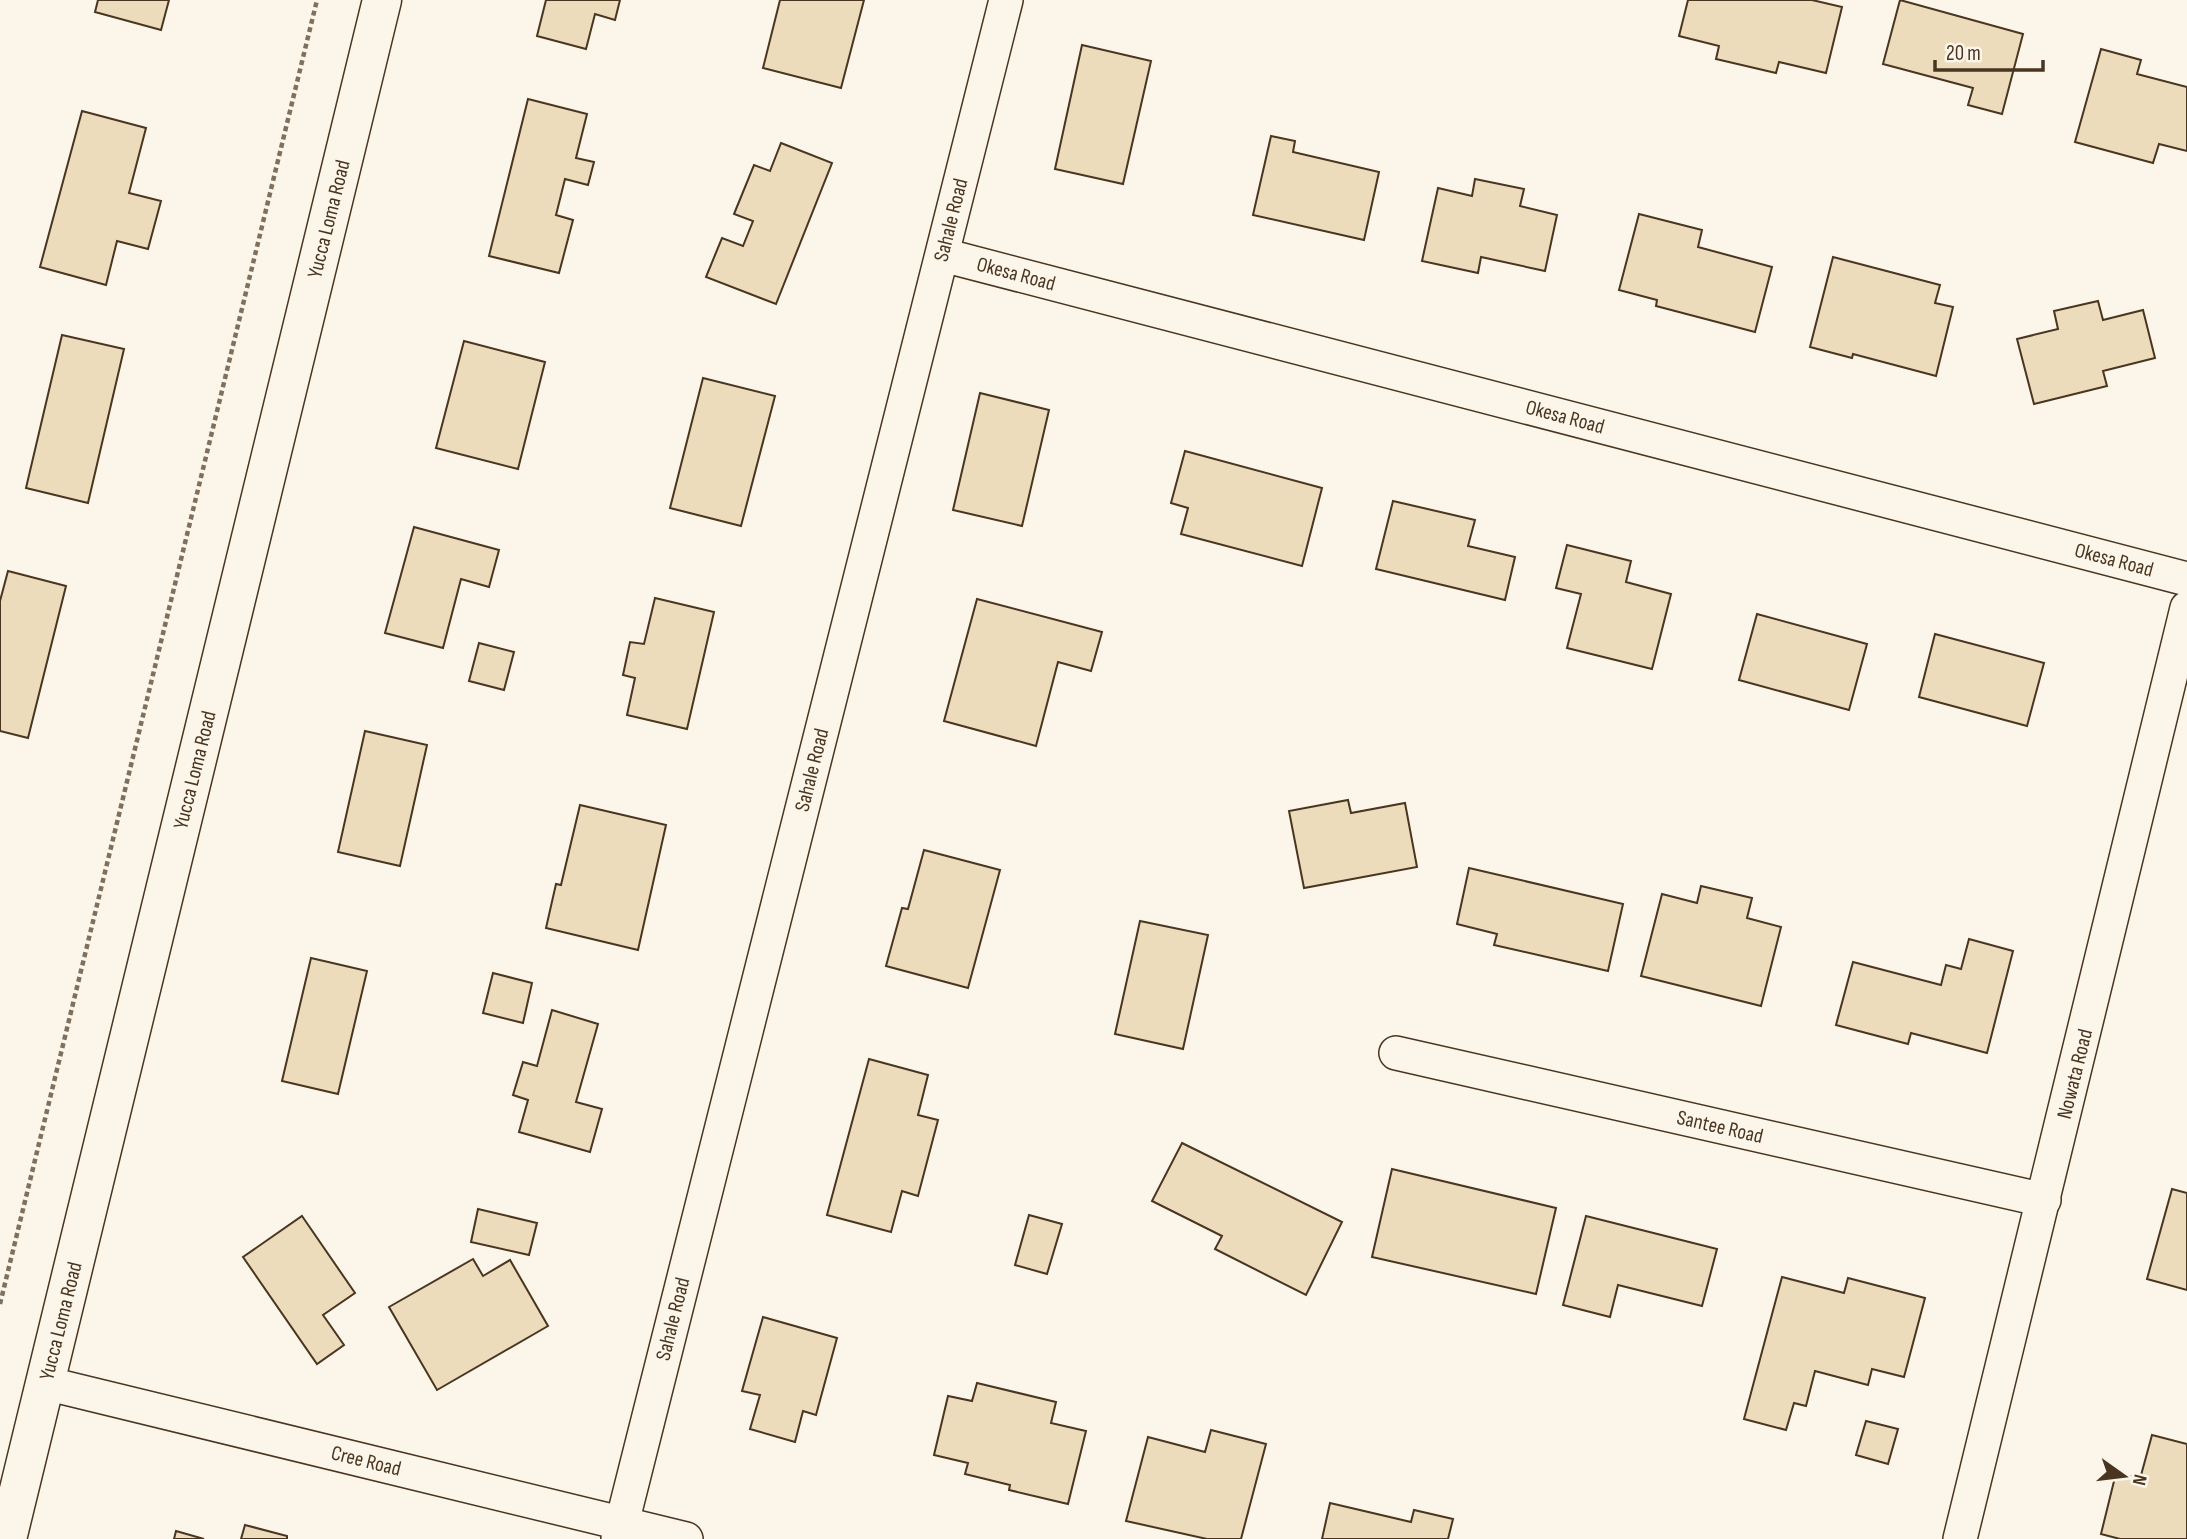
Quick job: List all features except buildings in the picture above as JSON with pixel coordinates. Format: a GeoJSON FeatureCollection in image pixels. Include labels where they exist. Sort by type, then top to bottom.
{"type":"FeatureCollection","features":[{"type":"Feature","properties":{"kind":"main road","name":"Yucca Loma Road"},"geometry":{"type":"LineString","coordinates":[[7,1539],[382,0]]}},
{"type":"Feature","properties":{"kind":"street","name":"Sahale Road"},"geometry":{"type":"LineString","coordinates":[[620,1531],[1006,0]]}},
{"type":"Feature","properties":{"kind":"street","name":"Okesa Road"},"geometry":{"type":"LineString","coordinates":[[943,255],[2187,579]]}},
{"type":"Feature","properties":{"kind":"street","name":"Nowata Road"},"geometry":{"type":"LineString","coordinates":[[1960,1539],[2187,608]]}},
{"type":"Feature","properties":{"kind":"street","name":"Santee Road"},"geometry":{"type":"LineString","coordinates":[[1396,1053],[2044,1200]]}},
{"type":"Feature","properties":{"kind":"street","name":"Cree Road"},"geometry":{"type":"LineString","coordinates":[[46,1383],[620,1531],[686,1539]]}},
{"type":"Feature","properties":{"kind":"path"},"geometry":{"type":"LineString","coordinates":[[0,1304],[317,0]]}}]}
